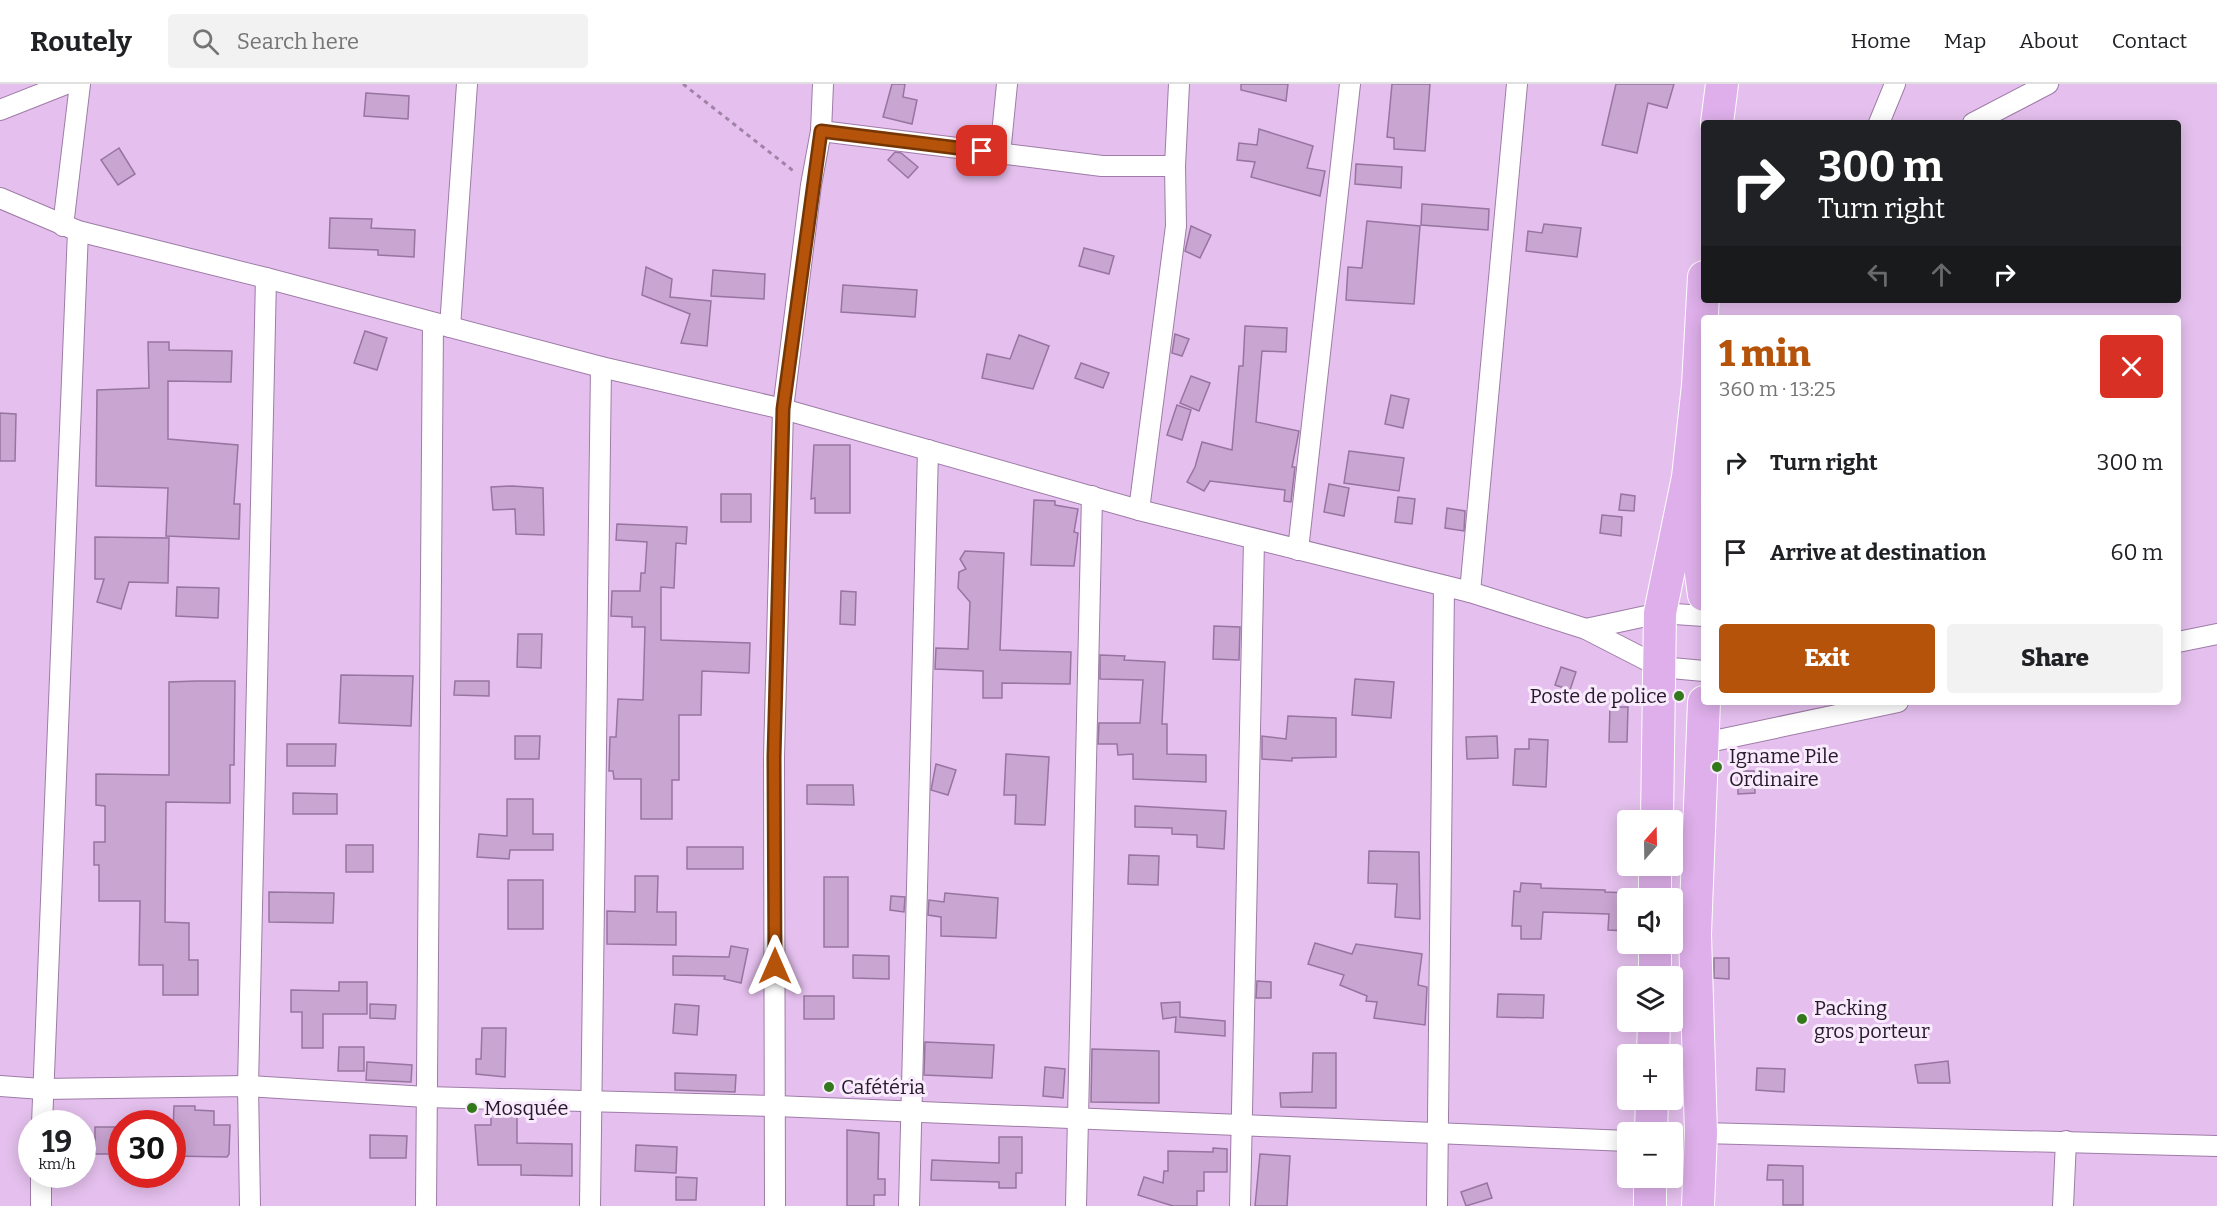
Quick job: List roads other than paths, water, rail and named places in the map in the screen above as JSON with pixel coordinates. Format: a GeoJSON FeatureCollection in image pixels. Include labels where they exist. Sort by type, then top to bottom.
{"type":"FeatureCollection","features":[{"type":"Feature","properties":{"kind":"main road"},"geometry":{"type":"LineString","coordinates":[[1717,120],[1722,84]]}},
{"type":"Feature","properties":{"kind":"main road"},"geometry":{"type":"LineString","coordinates":[[1657,810],[1660,613],[1688,477],[1701,323]]}},
{"type":"Feature","properties":{"kind":"main road"},"geometry":{"type":"LineString","coordinates":[[1688,477],[1701,573]]}},
{"type":"Feature","properties":{"kind":"main road"},"geometry":{"type":"LineString","coordinates":[[1698,1206],[1701,1133],[1695,934],[1704,705]]}},
{"type":"Feature","properties":{"kind":"main road"},"geometry":{"type":"LineString","coordinates":[[1650,1188],[1650,1206]]}},
{"type":"Feature","properties":{"kind":"street"},"geometry":{"type":"LineString","coordinates":[[0,110],[66,84]]}},
{"type":"Feature","properties":{"kind":"street"},"geometry":{"type":"LineString","coordinates":[[42,1110],[70,229],[80,84]]}},
{"type":"Feature","properties":{"kind":"street"},"geometry":{"type":"LineString","coordinates":[[426,1206],[426,1097],[441,326],[467,84]]}},
{"type":"Feature","properties":{"kind":"street"},"geometry":{"type":"LineString","coordinates":[[775,1206],[774,757],[783,409],[811,185],[821,131],[823,84]]}},
{"type":"Feature","properties":{"kind":"street"},"geometry":{"type":"LineString","coordinates":[[1000,154],[1007,84]]}},
{"type":"Feature","properties":{"kind":"street"},"geometry":{"type":"LineString","coordinates":[[1139,510],[1176,226],[1175,166],[1179,84]]}},
{"type":"Feature","properties":{"kind":"street"},"geometry":{"type":"LineString","coordinates":[[1298,550],[1350,84]]}},
{"type":"Feature","properties":{"kind":"street"},"geometry":{"type":"LineString","coordinates":[[1470,592],[1517,84]]}},
{"type":"Feature","properties":{"kind":"street"},"geometry":{"type":"LineString","coordinates":[[1880,120],[1895,84]]}},
{"type":"Feature","properties":{"kind":"street"},"geometry":{"type":"LineString","coordinates":[[1979,120],[2048,84]]}},
{"type":"Feature","properties":{"kind":"street"},"geometry":{"type":"LineString","coordinates":[[821,131],[1102,166],[1175,166]]}},
{"type":"Feature","properties":{"kind":"street"},"geometry":{"type":"LineString","coordinates":[[0,198],[70,229],[266,278],[601,367],[783,409],[1139,510],[1470,592],[1586,629],[1660,667],[1701,671]]}},
{"type":"Feature","properties":{"kind":"street"},"geometry":{"type":"LineString","coordinates":[[250,1206],[248,1086],[266,278]]}},
{"type":"Feature","properties":{"kind":"street"},"geometry":{"type":"LineString","coordinates":[[590,1206],[601,367]]}},
{"type":"Feature","properties":{"kind":"street"},"geometry":{"type":"LineString","coordinates":[[909,1206],[928,450]]}},
{"type":"Feature","properties":{"kind":"street"},"geometry":{"type":"LineString","coordinates":[[1076,1206],[1080,1119],[1092,496]]}},
{"type":"Feature","properties":{"kind":"street"},"geometry":{"type":"LineString","coordinates":[[1240,1206],[1254,540]]}},
{"type":"Feature","properties":{"kind":"street"},"geometry":{"type":"LineString","coordinates":[[1437,1206],[1444,586]]}},
{"type":"Feature","properties":{"kind":"street"},"geometry":{"type":"LineString","coordinates":[[1586,629],[1660,613],[1701,616]]}},
{"type":"Feature","properties":{"kind":"street"},"geometry":{"type":"LineString","coordinates":[[2181,641],[2217,634]]}},
{"type":"Feature","properties":{"kind":"street"},"geometry":{"type":"LineString","coordinates":[[1704,743],[1884,705]]}},
{"type":"Feature","properties":{"kind":"street"},"geometry":{"type":"LineString","coordinates":[[0,1086],[42,1089],[248,1086],[426,1097],[776,1106],[1242,1127],[1437,1132],[1617,1140]]}},
{"type":"Feature","properties":{"kind":"street"},"geometry":{"type":"LineString","coordinates":[[1701,1133],[2217,1146]]}},
{"type":"Feature","properties":{"kind":"street"},"geometry":{"type":"LineString","coordinates":[[2063,1206],[2066,1141]]}},
{"type":"Feature","properties":{"kind":"street"},"geometry":{"type":"LineString","coordinates":[[41,1188],[41,1206]]}},
{"type":"Feature","properties":{"kind":"place","name":"Poste de police"},"geometry":{"type":"Point","coordinates":[1679,696]}},
{"type":"Feature","properties":{"kind":"place","name":"Igname Pile Ordinaire"},"geometry":{"type":"Point","coordinates":[1717,767]}},
{"type":"Feature","properties":{"kind":"place","name":"Packing gros porteur"},"geometry":{"type":"Point","coordinates":[1802,1019]}},
{"type":"Feature","properties":{"kind":"place","name":"Cafétéria"},"geometry":{"type":"Point","coordinates":[829,1087]}},
{"type":"Feature","properties":{"kind":"place","name":"Mosquée"},"geometry":{"type":"Point","coordinates":[472,1108]}}]}
